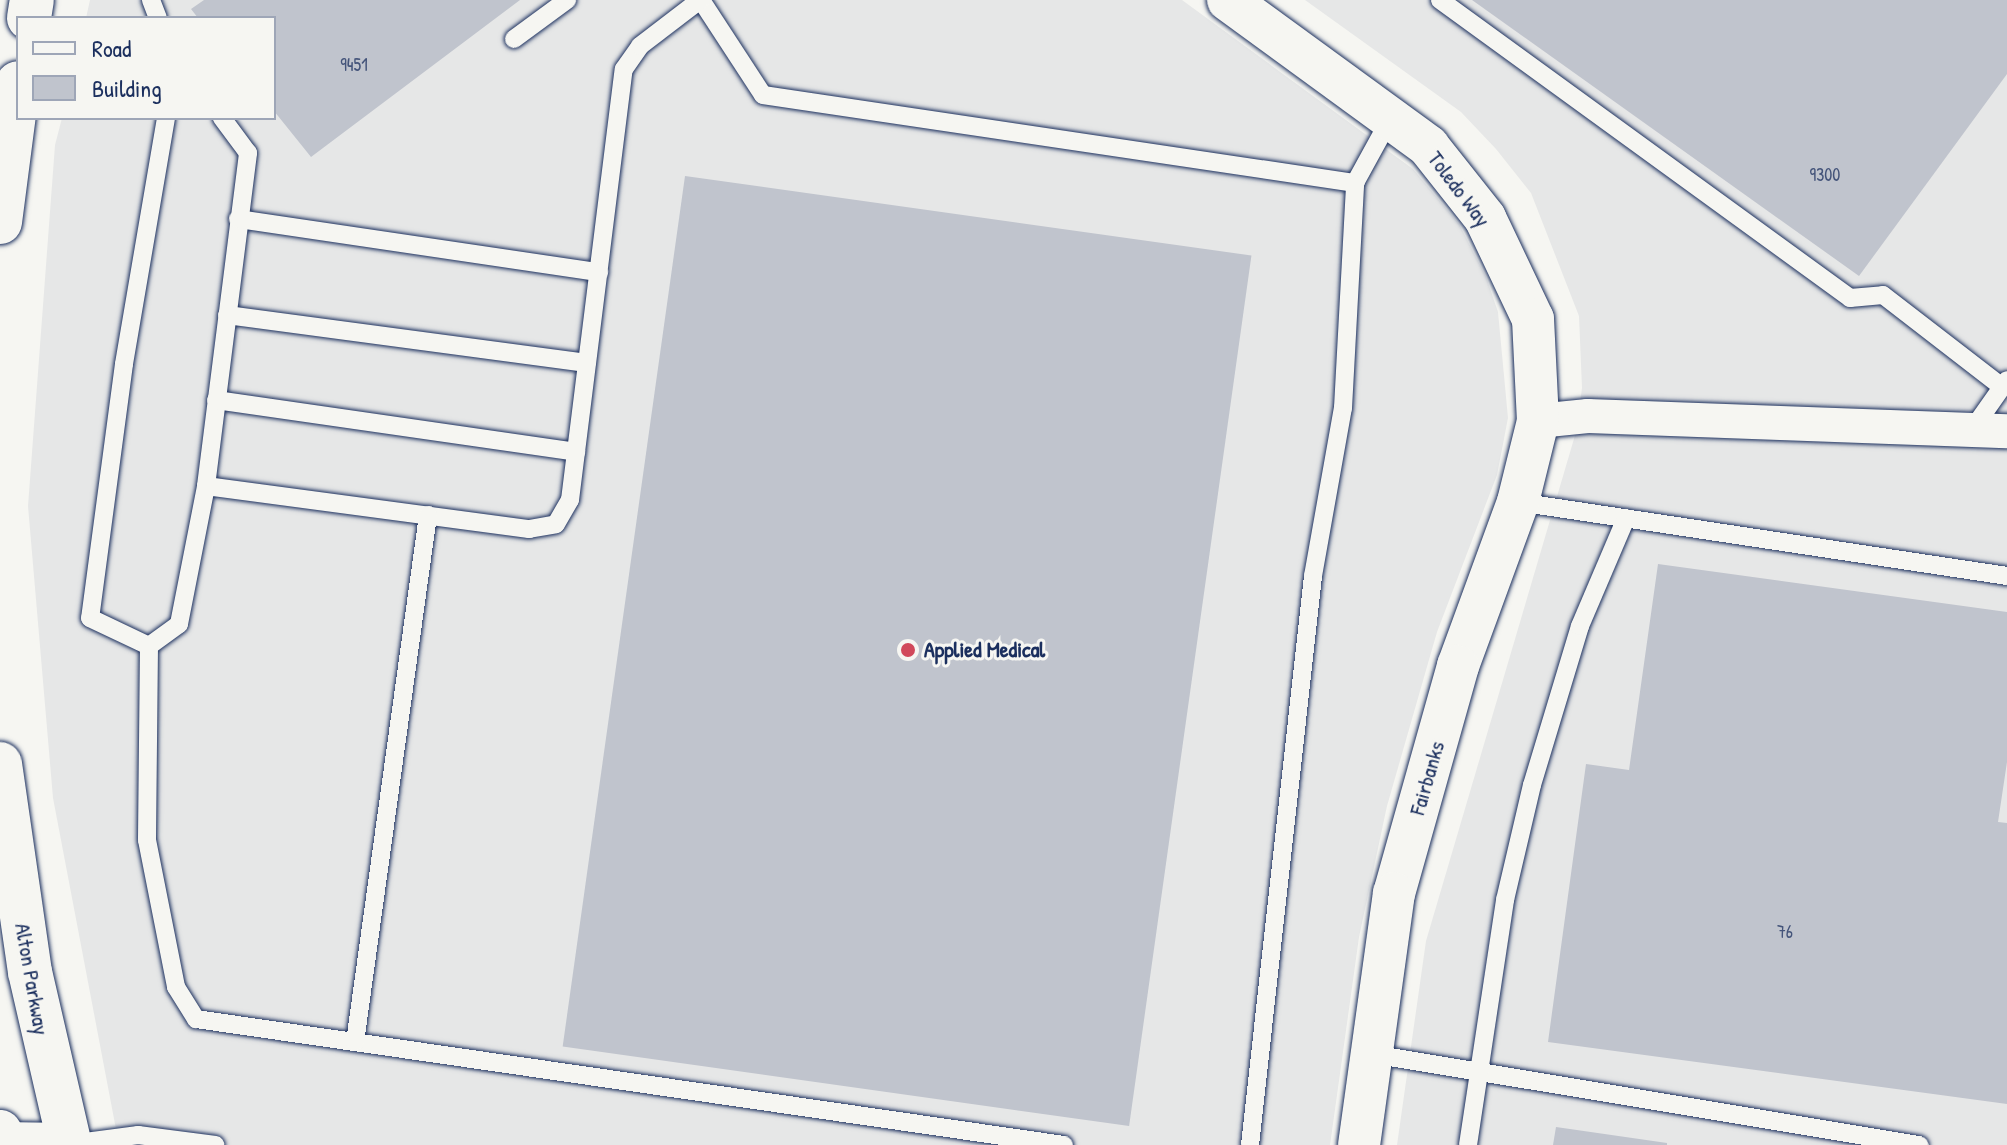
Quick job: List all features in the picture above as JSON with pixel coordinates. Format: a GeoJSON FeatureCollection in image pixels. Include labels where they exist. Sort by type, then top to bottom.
{"type":"FeatureCollection","features":[{"type":"Feature","properties":{"kind":"main road"},"geometry":{"type":"LineString","coordinates":[[0,222],[16,98]]}},
{"type":"Feature","properties":{"kind":"main road","name":"Alton Parkway"},"geometry":{"type":"LineString","coordinates":[[0,764],[30,972],[70,1145]]}},
{"type":"Feature","properties":{"kind":"street","name":"Toledo Way"},"geometry":{"type":"LineString","coordinates":[[1228,0],[1428,146],[1485,218],[1533,319],[1538,421]]}},
{"type":"Feature","properties":{"kind":"street"},"geometry":{"type":"LineString","coordinates":[[1538,421],[1588,416],[1990,429]]}},
{"type":"Feature","properties":{"kind":"street","name":"Fairbanks"},"geometry":{"type":"LineString","coordinates":[[1359,1145],[1394,893],[1458,666],[1518,502],[1538,421]]}},
{"type":"Feature","properties":{"kind":"street"},"geometry":{"type":"LineString","coordinates":[[2,1142],[70,1145]]}},
{"type":"Feature","properties":{"kind":"lane"},"geometry":{"type":"LineString","coordinates":[[514,39],[567,0]]}},
{"type":"Feature","properties":{"kind":"lane"},"geometry":{"type":"LineString","coordinates":[[206,486],[529,529],[556,524],[570,500],[624,69],[640,46],[700,0],[763,95],[1355,183]]}},
{"type":"Feature","properties":{"kind":"lane"},"geometry":{"type":"LineString","coordinates":[[1440,0],[1850,298],[1883,295],[2005,384],[1990,429]]}},
{"type":"Feature","properties":{"kind":"lane"},"geometry":{"type":"LineString","coordinates":[[1250,1145],[1313,576],[1343,408],[1355,183],[1390,119]]}},
{"type":"Feature","properties":{"kind":"lane"},"geometry":{"type":"LineString","coordinates":[[149,646],[90,618],[124,364],[166,120]]}},
{"type":"Feature","properties":{"kind":"lane"},"geometry":{"type":"LineString","coordinates":[[149,646],[179,624],[206,486],[248,153],[223,120]]}},
{"type":"Feature","properties":{"kind":"lane"},"geometry":{"type":"LineString","coordinates":[[238,219],[599,272]]}},
{"type":"Feature","properties":{"kind":"lane"},"geometry":{"type":"LineString","coordinates":[[227,315],[587,363]]}},
{"type":"Feature","properties":{"kind":"lane"},"geometry":{"type":"LineString","coordinates":[[216,400],[576,452]]}},
{"type":"Feature","properties":{"kind":"lane"},"geometry":{"type":"LineString","coordinates":[[1518,502],[2007,576]]}},
{"type":"Feature","properties":{"kind":"lane"},"geometry":{"type":"LineString","coordinates":[[355,1042],[428,515]]}},
{"type":"Feature","properties":{"kind":"lane"},"geometry":{"type":"LineString","coordinates":[[1468,1145],[1505,900],[1532,785],[1580,626],[1626,518]]}},
{"type":"Feature","properties":{"kind":"lane"},"geometry":{"type":"LineString","coordinates":[[149,646],[147,840],[176,987],[196,1019],[1064,1145]]}},
{"type":"Feature","properties":{"kind":"lane"},"geometry":{"type":"LineString","coordinates":[[1372,1054],[1919,1145]]}},
{"type":"Feature","properties":{"kind":"lane"},"geometry":{"type":"LineString","coordinates":[[70,1145],[138,1135],[215,1145]]}},
{"type":"Feature","properties":{"kind":"shaded area"},"geometry":{"type":"Polygon","coordinates":[[[90,0],[1182,0],[1413,169],[1459,224],[1486,277],[1498,312],[1508,418],[1497,475],[1437,632],[1387,806],[1359,937],[1330,1145],[119,1145],[53,798],[28,506],[55,145],[61,120],[276,120],[276,16],[86,16],[90,0]]]}},
{"type":"Feature","properties":{"kind":"shaded area"},"geometry":{"type":"Polygon","coordinates":[[[1305,0],[2007,0],[2007,1145],[1397,1145],[1426,941],[1576,432],[1582,388],[1579,316],[1531,193],[1496,149],[1461,112],[1305,0]]]}},
{"type":"Feature","properties":{"kind":"building"},"geometry":{"type":"Polygon","coordinates":[[[204,0],[520,0],[311,157],[276,113],[276,16],[196,16],[191,9],[204,0]]]}},
{"type":"Feature","properties":{"kind":"building"},"geometry":{"type":"Polygon","coordinates":[[[1472,0],[2007,0],[2007,74],[1859,276],[1472,0]]]}},
{"type":"Feature","properties":{"kind":"building","name":"Applied Medical"},"geometry":{"type":"Polygon","coordinates":[[[685,176],[1251,256],[1129,1126],[563,1046],[685,176]]]}},
{"type":"Feature","properties":{"kind":"building"},"geometry":{"type":"Polygon","coordinates":[[[1658,564],[2007,612],[2007,762],[1998,822],[2007,823],[2007,1104],[1548,1042],[1586,764],[1629,770],[1658,564]]]}},
{"type":"Feature","properties":{"kind":"building"},"geometry":{"type":"Polygon","coordinates":[[[1556,1127],[1667,1143],[1667,1145],[1553,1145],[1556,1127]]]}},
{"type":"Feature","properties":{"kind":"place","name":"Applied Medical"},"geometry":{"type":"Point","coordinates":[908,650]}}]}
